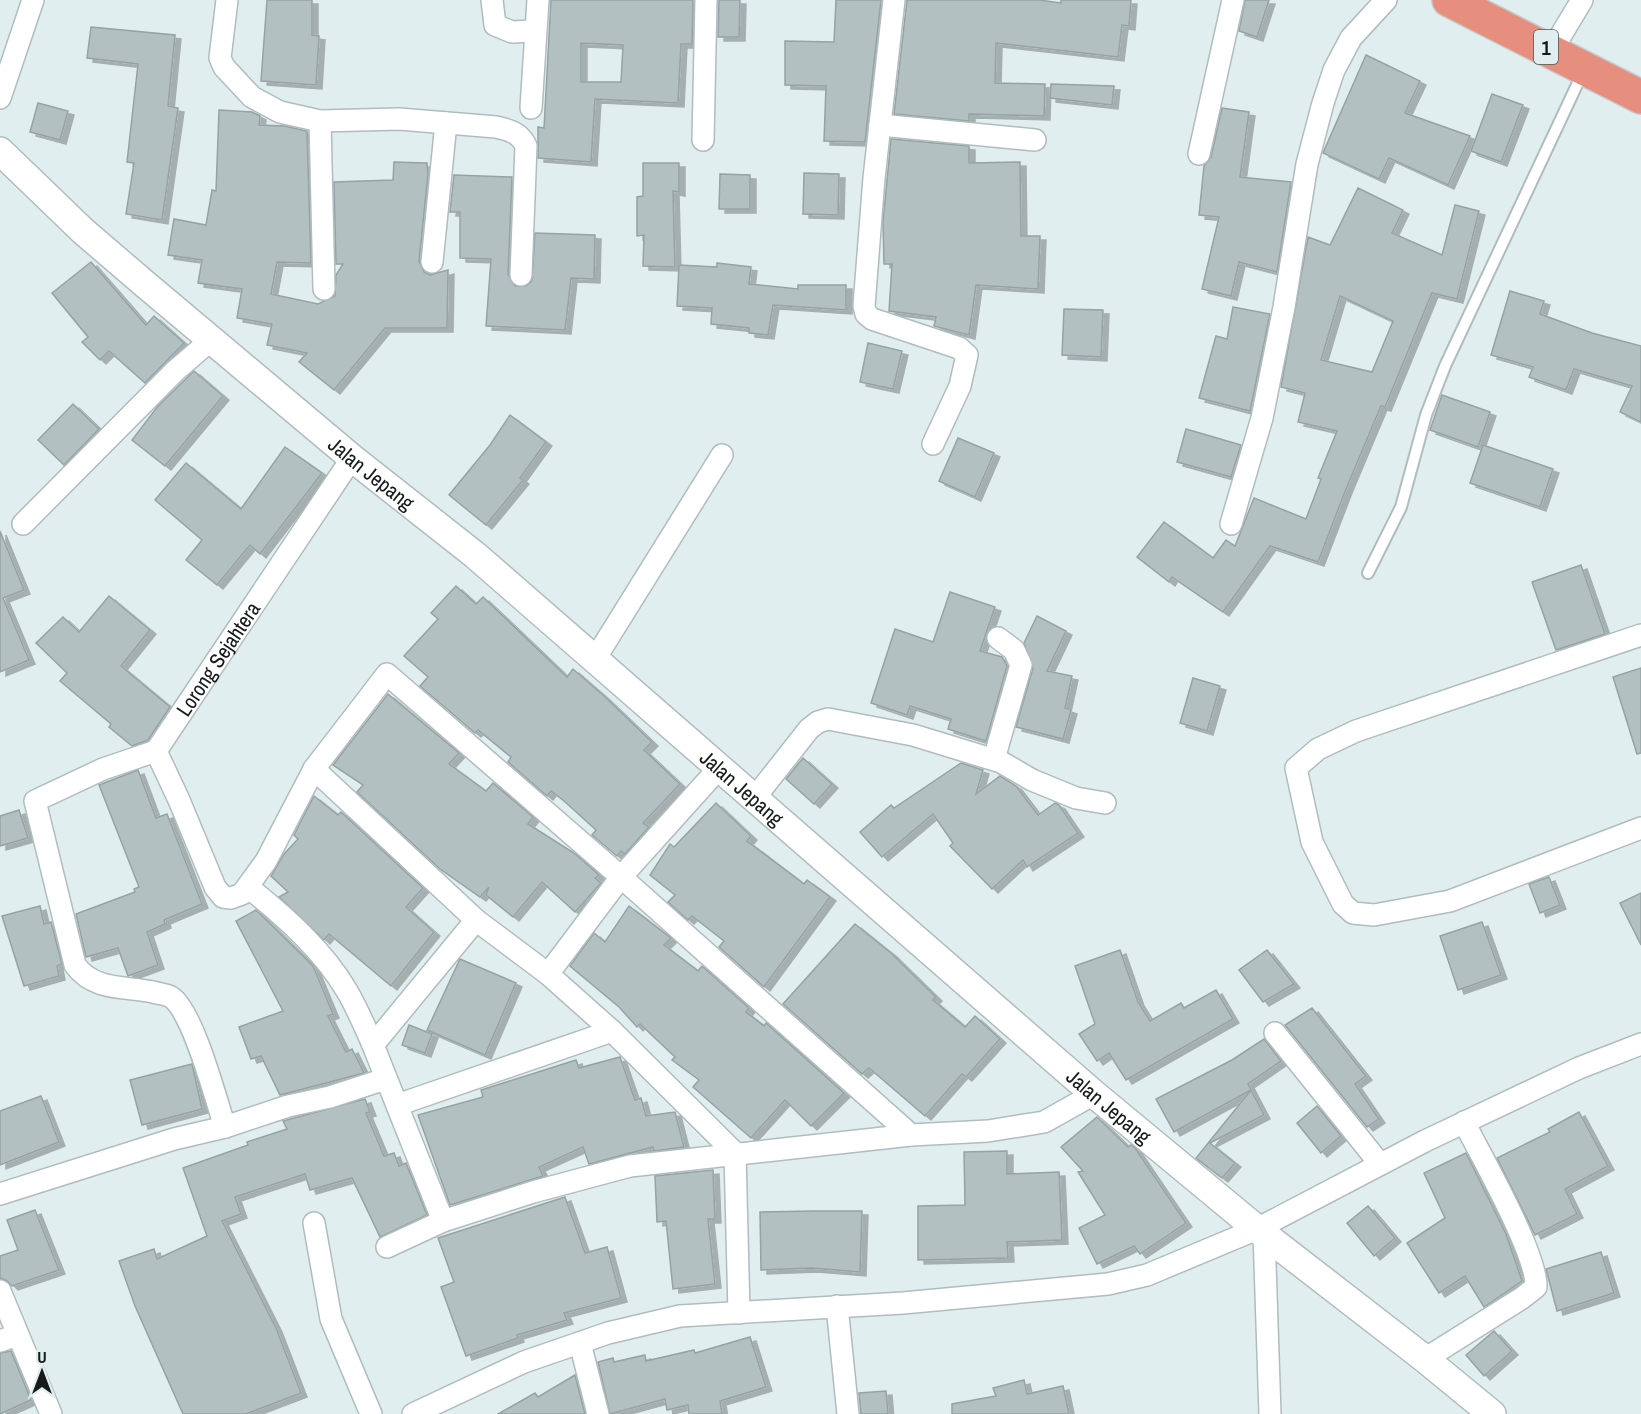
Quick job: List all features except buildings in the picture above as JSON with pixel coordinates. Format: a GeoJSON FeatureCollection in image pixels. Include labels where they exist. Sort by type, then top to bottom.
{"type":"FeatureCollection","features":[{"type":"Feature","properties":{"kind":"highway","name":"1"},"geometry":{"type":"LineString","coordinates":[[1449,0],[1552,50],[1584,69],[1641,97]]}},
{"type":"Feature","properties":{"kind":"street"},"geometry":{"type":"LineString","coordinates":[[0,98],[33,0]]}},
{"type":"Feature","properties":{"kind":"street"},"geometry":{"type":"LineString","coordinates":[[227,0],[220,58],[229,74],[252,97],[280,112],[320,121],[399,119],[446,123],[509,130],[522,137],[526,146],[521,275]]}},
{"type":"Feature","properties":{"kind":"street"},"geometry":{"type":"LineString","coordinates":[[492,0],[495,25],[512,32],[534,31]]}},
{"type":"Feature","properties":{"kind":"street"},"geometry":{"type":"LineString","coordinates":[[531,108],[534,31],[538,0]]}},
{"type":"Feature","properties":{"kind":"street"},"geometry":{"type":"LineString","coordinates":[[703,140],[706,0]]}},
{"type":"Feature","properties":{"kind":"street"},"geometry":{"type":"LineString","coordinates":[[894,0],[864,306],[866,314],[872,319],[959,348],[967,355],[960,386],[933,444]]}},
{"type":"Feature","properties":{"kind":"street"},"geometry":{"type":"LineString","coordinates":[[1199,154],[1233,0]]}},
{"type":"Feature","properties":{"kind":"street"},"geometry":{"type":"LineString","coordinates":[[1231,524],[1262,418],[1284,307],[1307,164],[1323,103],[1334,70],[1351,38],[1386,0]]}},
{"type":"Feature","properties":{"kind":"street"},"geometry":{"type":"LineString","coordinates":[[1552,50],[1582,0]]}},
{"type":"Feature","properties":{"kind":"street"},"geometry":{"type":"LineString","coordinates":[[320,121],[324,289]]}},
{"type":"Feature","properties":{"kind":"street"},"geometry":{"type":"LineString","coordinates":[[432,261],[446,123]]}},
{"type":"Feature","properties":{"kind":"street"},"geometry":{"type":"LineString","coordinates":[[880,125],[1035,140]]}},
{"type":"Feature","properties":{"kind":"street","name":"Jalan Jepang"},"geometry":{"type":"LineString","coordinates":[[0,151],[83,231],[352,458],[475,555],[720,767],[753,800],[971,985],[1094,1094],[1260,1231],[1492,1414]]}},
{"type":"Feature","properties":{"kind":"street"},"geometry":{"type":"LineString","coordinates":[[23,524],[175,371],[211,340]]}},
{"type":"Feature","properties":{"kind":"street"},"geometry":{"type":"LineString","coordinates":[[595,659],[722,455]]}},
{"type":"Feature","properties":{"kind":"street","name":"Lorong Sejahtera"},"geometry":{"type":"LineString","coordinates":[[156,751],[352,458]]}},
{"type":"Feature","properties":{"kind":"street"},"geometry":{"type":"LineString","coordinates":[[1641,635],[1356,731],[1317,749],[1296,768],[1312,842],[1343,904],[1353,913],[1374,915],[1450,901],[1641,828]]}},
{"type":"Feature","properties":{"kind":"street"},"geometry":{"type":"LineString","coordinates":[[994,759],[1021,665],[1014,650],[998,638]]}},
{"type":"Feature","properties":{"kind":"street"},"geometry":{"type":"LineString","coordinates":[[225,1127],[182,1008],[170,996],[98,984],[84,978],[75,965],[35,801],[103,769],[156,751],[215,887],[223,897],[231,898],[242,894],[248,887],[266,861],[314,769],[387,674],[621,877],[911,1135]]}},
{"type":"Feature","properties":{"kind":"street"},"geometry":{"type":"LineString","coordinates":[[753,800],[809,729],[818,722],[828,719],[912,735],[994,759],[1032,780],[1076,798],[1104,803]]}},
{"type":"Feature","properties":{"kind":"street"},"geometry":{"type":"LineString","coordinates":[[548,974],[621,877],[720,767]]}},
{"type":"Feature","properties":{"kind":"street"},"geometry":{"type":"LineString","coordinates":[[314,769],[476,920],[548,974],[612,1031],[735,1153],[739,1313]]}},
{"type":"Feature","properties":{"kind":"street"},"geometry":{"type":"LineString","coordinates":[[248,887],[326,960],[347,991],[373,1046],[443,1221]]}},
{"type":"Feature","properties":{"kind":"street"},"geometry":{"type":"LineString","coordinates":[[373,1046],[476,920]]}},
{"type":"Feature","properties":{"kind":"street"},"geometry":{"type":"LineString","coordinates":[[397,1105],[612,1031]]}},
{"type":"Feature","properties":{"kind":"street"},"geometry":{"type":"LineString","coordinates":[[1275,1033],[1380,1164]]}},
{"type":"Feature","properties":{"kind":"street"},"geometry":{"type":"LineString","coordinates":[[419,1413],[524,1362],[580,1343],[680,1317],[1108,1284],[1147,1275],[1260,1231],[1380,1164],[1464,1122],[1579,1068],[1641,1044]]}},
{"type":"Feature","properties":{"kind":"street"},"geometry":{"type":"LineString","coordinates":[[0,1194],[174,1139],[225,1127],[385,1079]]}},
{"type":"Feature","properties":{"kind":"street"},"geometry":{"type":"LineString","coordinates":[[387,1247],[443,1221],[533,1192],[630,1166],[911,1135],[988,1131],[1044,1122],[1094,1094]]}},
{"type":"Feature","properties":{"kind":"street"},"geometry":{"type":"LineString","coordinates":[[1425,1359],[1536,1287],[1536,1278],[1524,1242],[1464,1122]]}},
{"type":"Feature","properties":{"kind":"street"},"geometry":{"type":"LineString","coordinates":[[314,1222],[331,1319],[371,1414]]}},
{"type":"Feature","properties":{"kind":"street"},"geometry":{"type":"LineString","coordinates":[[1260,1231],[1270,1414]]}},
{"type":"Feature","properties":{"kind":"street"},"geometry":{"type":"LineString","coordinates":[[0,1291],[9,1338],[51,1414]]}},
{"type":"Feature","properties":{"kind":"street"},"geometry":{"type":"LineString","coordinates":[[837,1306],[848,1414]]}},
{"type":"Feature","properties":{"kind":"street"},"geometry":{"type":"LineString","coordinates":[[580,1343],[598,1414]]}},
{"type":"Feature","properties":{"kind":"lane"},"geometry":{"type":"LineString","coordinates":[[1368,573],[1401,507],[1426,415],[1445,366],[1490,265],[1584,69]]}}]}
